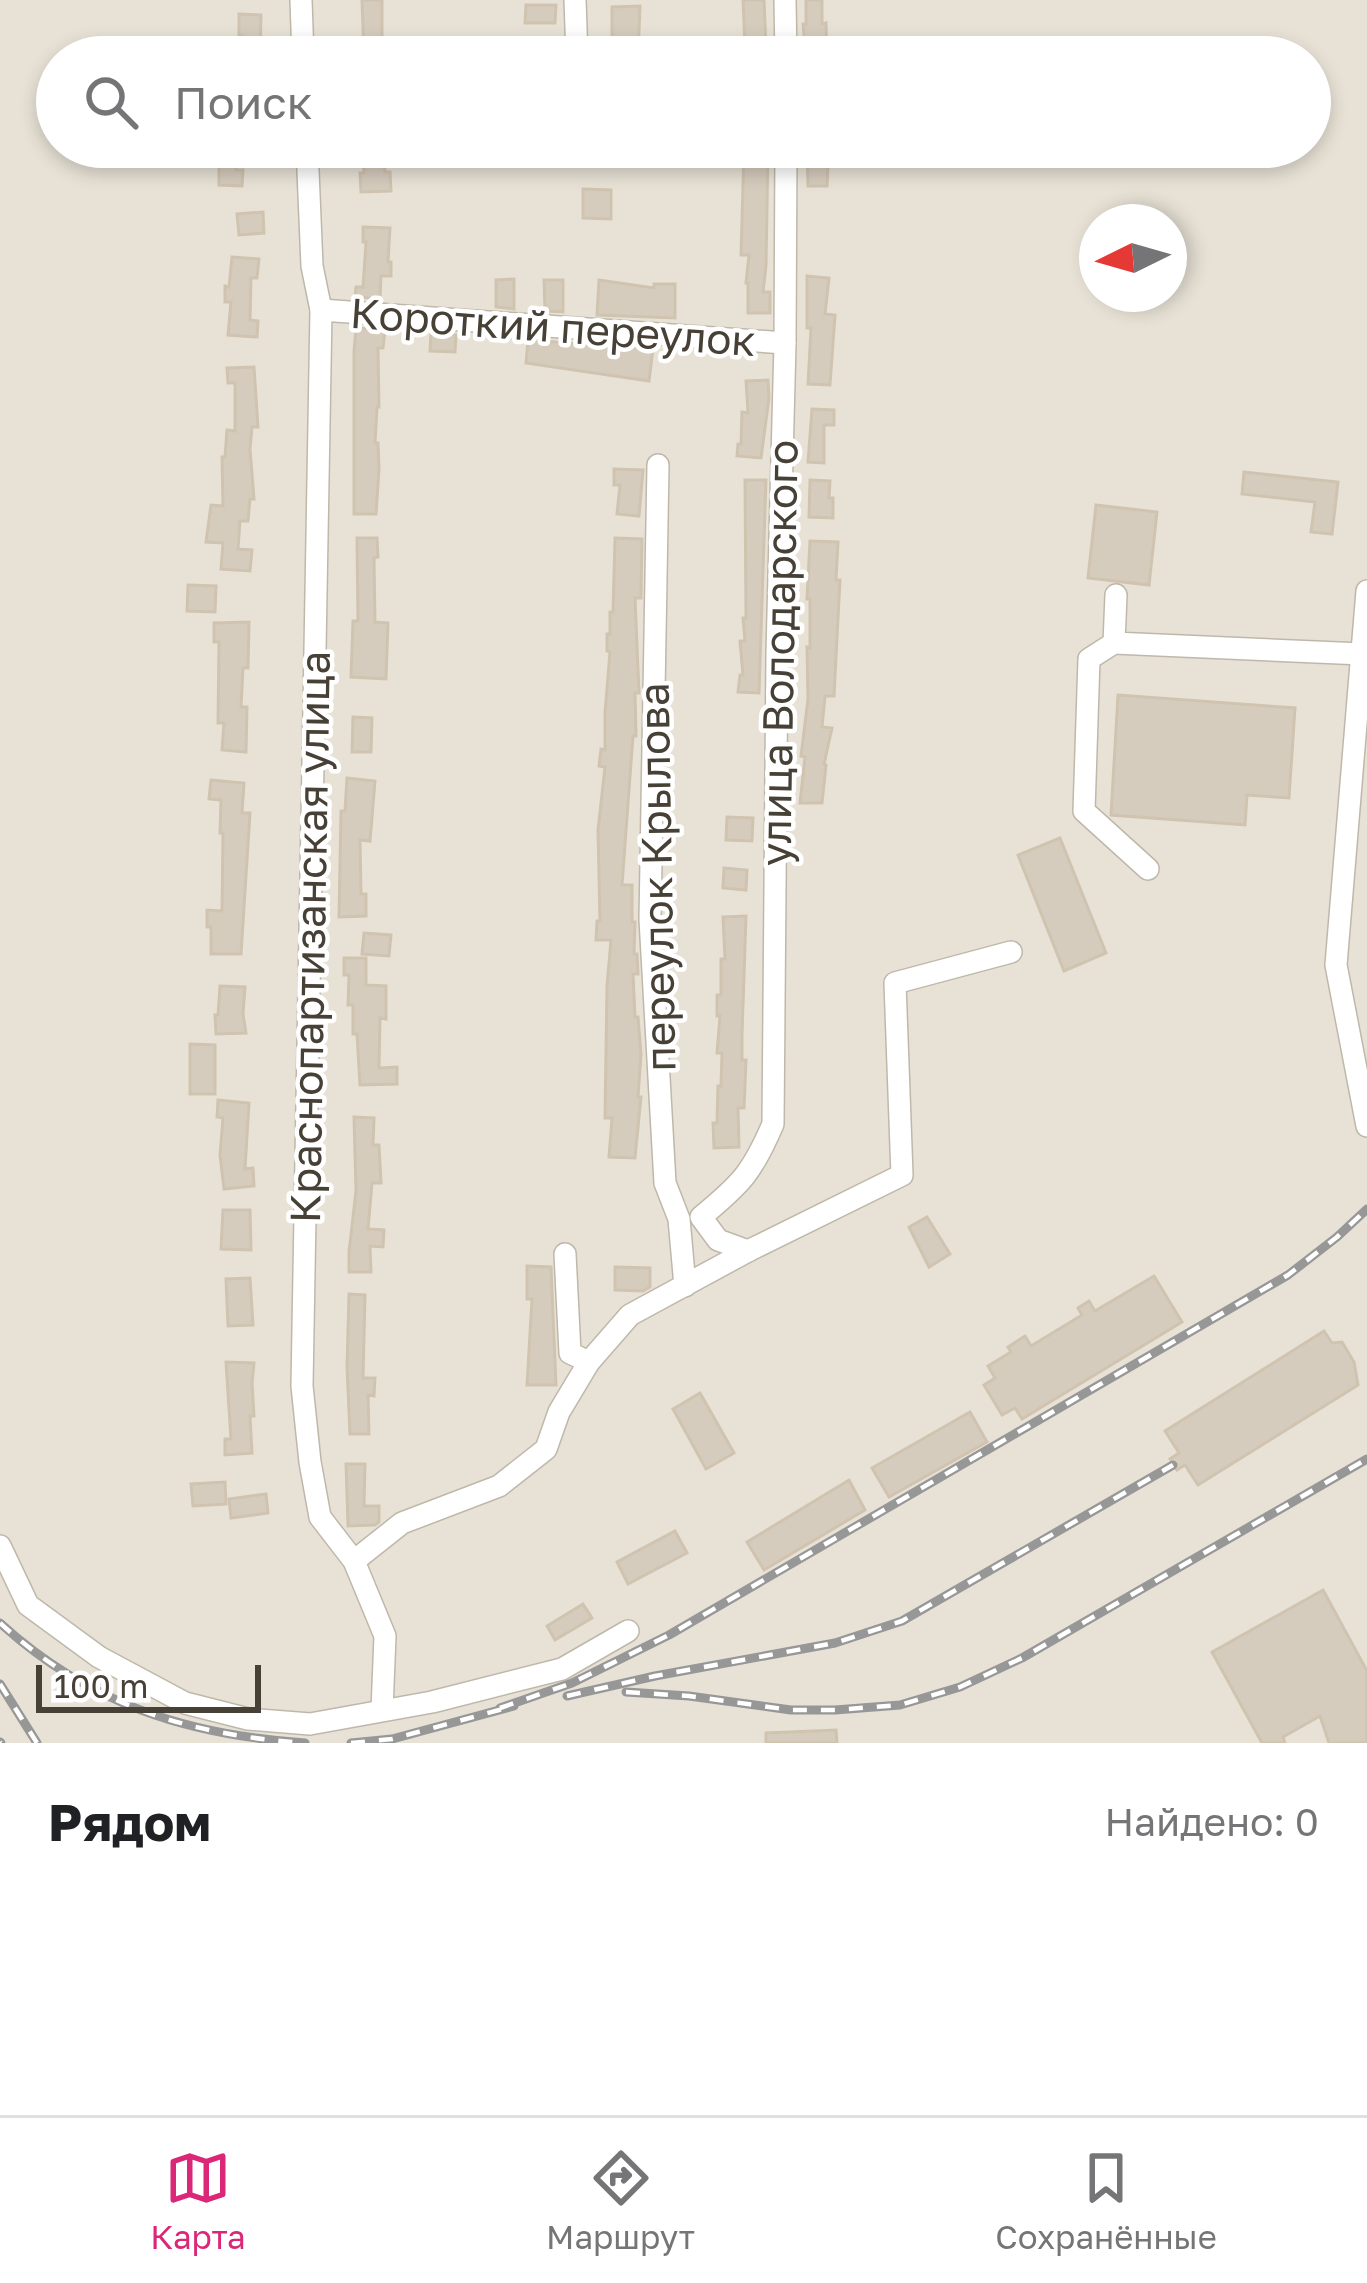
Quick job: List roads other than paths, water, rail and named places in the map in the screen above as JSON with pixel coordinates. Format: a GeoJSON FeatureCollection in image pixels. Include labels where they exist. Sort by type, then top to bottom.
{"type":"FeatureCollection","features":[{"type":"Feature","properties":{"kind":"street"},"geometry":{"type":"LineString","coordinates":[[301,0],[302,36]]}},
{"type":"Feature","properties":{"kind":"street"},"geometry":{"type":"LineString","coordinates":[[575,0],[576,36]]}},
{"type":"Feature","properties":{"kind":"street"},"geometry":{"type":"LineString","coordinates":[[785,0],[785,36]]}},
{"type":"Feature","properties":{"kind":"street","name":"Краснопартизанская улица"},"geometry":{"type":"LineString","coordinates":[[308,168],[312,266],[321,310],[302,1386],[320,1517],[354,1561],[385,1636],[382,1710]]}},
{"type":"Feature","properties":{"kind":"street","name":"улица Володарского"},"geometry":{"type":"LineString","coordinates":[[690,1218],[741,1184],[773,1124],[786,168]]}},
{"type":"Feature","properties":{"kind":"street","name":"Короткий переулок"},"geometry":{"type":"LineString","coordinates":[[321,310],[785,343]]}},
{"type":"Feature","properties":{"kind":"street","name":"переулок Крылова"},"geometry":{"type":"LineString","coordinates":[[658,465],[650,919],[665,1183],[690,1218],[685,1286]]}},
{"type":"Feature","properties":{"kind":"street"},"geometry":{"type":"LineString","coordinates":[[1367,591],[1336,965],[1367,1126]]}},
{"type":"Feature","properties":{"kind":"street"},"geometry":{"type":"LineString","coordinates":[[1114,643],[1116,595]]}},
{"type":"Feature","properties":{"kind":"street"},"geometry":{"type":"LineString","coordinates":[[1148,869],[1084,811],[1089,659],[1114,643],[1362,654]]}},
{"type":"Feature","properties":{"kind":"street"},"geometry":{"type":"LineString","coordinates":[[354,1561],[402,1523],[499,1486],[546,1449],[559,1412],[589,1362],[630,1315],[902,1175],[895,983],[1011,952]]}},
{"type":"Feature","properties":{"kind":"street"},"geometry":{"type":"LineString","coordinates":[[690,1218],[718,1240],[748,1251]]}},
{"type":"Feature","properties":{"kind":"street"},"geometry":{"type":"LineString","coordinates":[[565,1254],[570,1353],[589,1362]]}},
{"type":"Feature","properties":{"kind":"street"},"geometry":{"type":"LineString","coordinates":[[0,1546],[28,1605],[99,1657],[185,1703],[248,1719],[310,1724],[432,1702],[562,1670],[628,1631]]}},
{"type":"Feature","properties":{"kind":"railway"},"geometry":{"type":"LineString","coordinates":[[500,1708],[572,1683],[669,1635],[1288,1275],[1367,1209]]}},
{"type":"Feature","properties":{"kind":"railway"},"geometry":{"type":"LineString","coordinates":[[626,1692],[791,1710],[835,1710],[900,1705],[960,1687],[1022,1658],[1367,1459]]}},
{"type":"Feature","properties":{"kind":"railway"},"geometry":{"type":"LineString","coordinates":[[567,1696],[835,1643],[902,1621],[1173,1465]]}},
{"type":"Feature","properties":{"kind":"railway"},"geometry":{"type":"LineString","coordinates":[[0,1623],[69,1675],[142,1710],[220,1732],[305,1743]]}},
{"type":"Feature","properties":{"kind":"railway"},"geometry":{"type":"LineString","coordinates":[[0,1684],[37,1743]]}},
{"type":"Feature","properties":{"kind":"railway"},"geometry":{"type":"LineString","coordinates":[[351,1743],[392,1739],[514,1706]]}}]}
